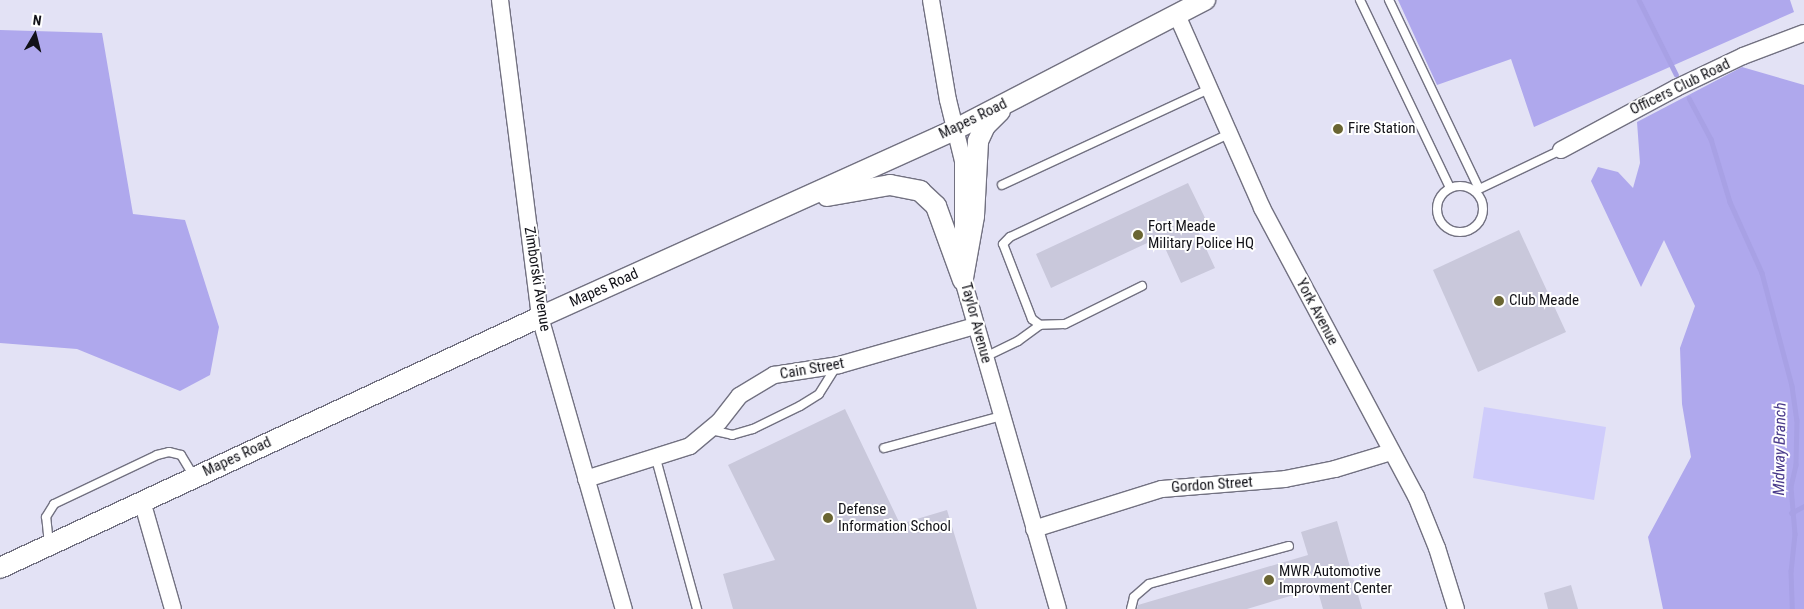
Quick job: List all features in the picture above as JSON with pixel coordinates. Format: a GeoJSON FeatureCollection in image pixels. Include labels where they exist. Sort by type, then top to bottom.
{"type":"FeatureCollection","features":[{"type":"Feature","properties":{"kind":"street","name":"Zimborski Avenue"},"geometry":{"type":"LineString","coordinates":[[500,0],[540,317],[624,609]]}},
{"type":"Feature","properties":{"kind":"street","name":"Taylor Avenue"},"geometry":{"type":"LineString","coordinates":[[931,0],[954,130],[964,174],[963,280],[1058,609]]}},
{"type":"Feature","properties":{"kind":"street","name":"Mapes Road"},"geometry":{"type":"LineString","coordinates":[[0,568],[540,317],[954,130],[1205,0]]}},
{"type":"Feature","properties":{"kind":"street","name":"York Avenue"},"geometry":{"type":"LineString","coordinates":[[1177,15],[1262,208],[1416,496],[1438,548],[1456,609]]}},
{"type":"Feature","properties":{"kind":"street","name":"Officers Club Road"},"geometry":{"type":"LineString","coordinates":[[1561,150],[1676,88],[1743,56],[1804,33]]}},
{"type":"Feature","properties":{"kind":"street"},"geometry":{"type":"LineString","coordinates":[[963,280],[974,216],[978,141],[985,126],[1008,102]]}},
{"type":"Feature","properties":{"kind":"street"},"geometry":{"type":"LineString","coordinates":[[786,205],[877,186],[912,187],[928,196],[936,206],[963,280]]}},
{"type":"Feature","properties":{"kind":"street","name":"Cain Street"},"geometry":{"type":"LineString","coordinates":[[586,479],[656,459],[690,446],[711,430],[739,396],[757,383],[792,371],[836,366],[975,326]]}},
{"type":"Feature","properties":{"kind":"street","name":"Gordon Street"},"geometry":{"type":"LineString","coordinates":[[1034,529],[1162,489],[1285,479],[1335,469],[1392,452]]}},
{"type":"Feature","properties":{"kind":"street"},"geometry":{"type":"LineString","coordinates":[[142,501],[173,609]]}},
{"type":"Feature","properties":{"kind":"lane"},"geometry":{"type":"LineString","coordinates":[[1360,0],[1450,188]]}},
{"type":"Feature","properties":{"kind":"lane"},"geometry":{"type":"LineString","coordinates":[[1389,0],[1476,189],[1482,204],[1480,221],[1465,232],[1456,232],[1441,223],[1437,214],[1440,197],[1450,188],[1463,186],[1476,189],[1561,150]]}},
{"type":"Feature","properties":{"kind":"lane"},"geometry":{"type":"LineString","coordinates":[[1002,185],[1209,89]]}},
{"type":"Feature","properties":{"kind":"lane"},"geometry":{"type":"LineString","coordinates":[[1040,325],[1032,319],[1003,250],[1005,241],[1229,134]]}},
{"type":"Feature","properties":{"kind":"lane"},"geometry":{"type":"LineString","coordinates":[[985,357],[1018,341],[1040,325],[1065,324],[1142,286]]}},
{"type":"Feature","properties":{"kind":"lane"},"geometry":{"type":"LineString","coordinates":[[711,430],[722,434],[739,433],[800,406],[819,394],[836,366]]}},
{"type":"Feature","properties":{"kind":"lane"},"geometry":{"type":"LineString","coordinates":[[884,448],[1002,416]]}},
{"type":"Feature","properties":{"kind":"lane"},"geometry":{"type":"LineString","coordinates":[[49,545],[46,517],[54,504],[140,463],[162,453],[175,452],[185,458],[194,477]]}},
{"type":"Feature","properties":{"kind":"lane"},"geometry":{"type":"LineString","coordinates":[[656,459],[696,609]]}},
{"type":"Feature","properties":{"kind":"lane"},"geometry":{"type":"LineString","coordinates":[[1131,609],[1134,597],[1149,584],[1289,546]]}},
{"type":"Feature","properties":{"kind":"shaded area"},"geometry":{"type":"Polygon","coordinates":[[[1398,0],[1790,0],[1794,12],[1534,127],[1511,59],[1437,85],[1398,0]]]}},
{"type":"Feature","properties":{"kind":"shaded area"},"geometry":{"type":"Polygon","coordinates":[[[0,30],[102,33],[133,214],[185,220],[219,327],[210,375],[180,391],[77,349],[0,343],[0,30]]]}},
{"type":"Feature","properties":{"kind":"shaded area"},"geometry":{"type":"Polygon","coordinates":[[[1742,67],[1804,85],[1804,609],[1663,609],[1648,537],[1691,457],[1682,404],[1680,348],[1695,306],[1664,240],[1641,287],[1591,181],[1598,167],[1618,172],[1633,188],[1640,163],[1637,122],[1742,67]]]}},
{"type":"Feature","properties":{"kind":"shaded area"},"geometry":{"type":"Polygon","coordinates":[[[1484,407],[1606,427],[1594,500],[1473,478],[1484,407]]]}},
{"type":"Feature","properties":{"kind":"building","name":"Fort Meade Military Police HQ"},"geometry":{"type":"Polygon","coordinates":[[[1188,183],[1207,222],[1196,227],[1215,268],[1181,283],[1160,237],[1051,288],[1036,254],[1188,183]]]}},
{"type":"Feature","properties":{"kind":"building","name":"Club Meade"},"geometry":{"type":"Polygon","coordinates":[[[1519,230],[1566,332],[1478,372],[1433,270],[1519,230]]]}},
{"type":"Feature","properties":{"kind":"building"},"geometry":{"type":"Polygon","coordinates":[[[845,409],[900,524],[947,510],[977,609],[733,609],[723,574],[775,560],[728,465],[845,409]]]}},
{"type":"Feature","properties":{"kind":"building"},"geometry":{"type":"Polygon","coordinates":[[[1337,521],[1362,609],[1323,609],[1317,588],[1247,609],[1137,609],[1138,605],[1308,555],[1301,532],[1337,521]]]}},
{"type":"Feature","properties":{"kind":"building"},"geometry":{"type":"Polygon","coordinates":[[[1571,585],[1578,609],[1548,609],[1544,593],[1571,585]]]}},
{"type":"Feature","properties":{"kind":"waterway","name":"Midway Branch"},"geometry":{"type":"LineString","coordinates":[[1639,0],[1676,74]]}},
{"type":"Feature","properties":{"kind":"waterway","name":"Midway Branch"},"geometry":{"type":"LineString","coordinates":[[1689,98],[1711,139],[1730,202],[1762,273],[1792,386],[1797,420],[1796,465],[1791,487],[1795,534],[1791,571],[1792,609]]}},
{"type":"Feature","properties":{"kind":"waterway"},"geometry":{"type":"LineString","coordinates":[[1791,513],[1804,506]]}},
{"type":"Feature","properties":{"kind":"place","name":"Fire Station"},"geometry":{"type":"Point","coordinates":[1338,129]}},
{"type":"Feature","properties":{"kind":"place","name":"Fort Meade Military Police HQ"},"geometry":{"type":"Point","coordinates":[1138,235]}},
{"type":"Feature","properties":{"kind":"place","name":"Club Meade"},"geometry":{"type":"Point","coordinates":[1499,301]}},
{"type":"Feature","properties":{"kind":"place","name":"Defense Information School"},"geometry":{"type":"Point","coordinates":[828,518]}},
{"type":"Feature","properties":{"kind":"place","name":"MWR Automotive Improvment Center"},"geometry":{"type":"Point","coordinates":[1269,580]}}]}
